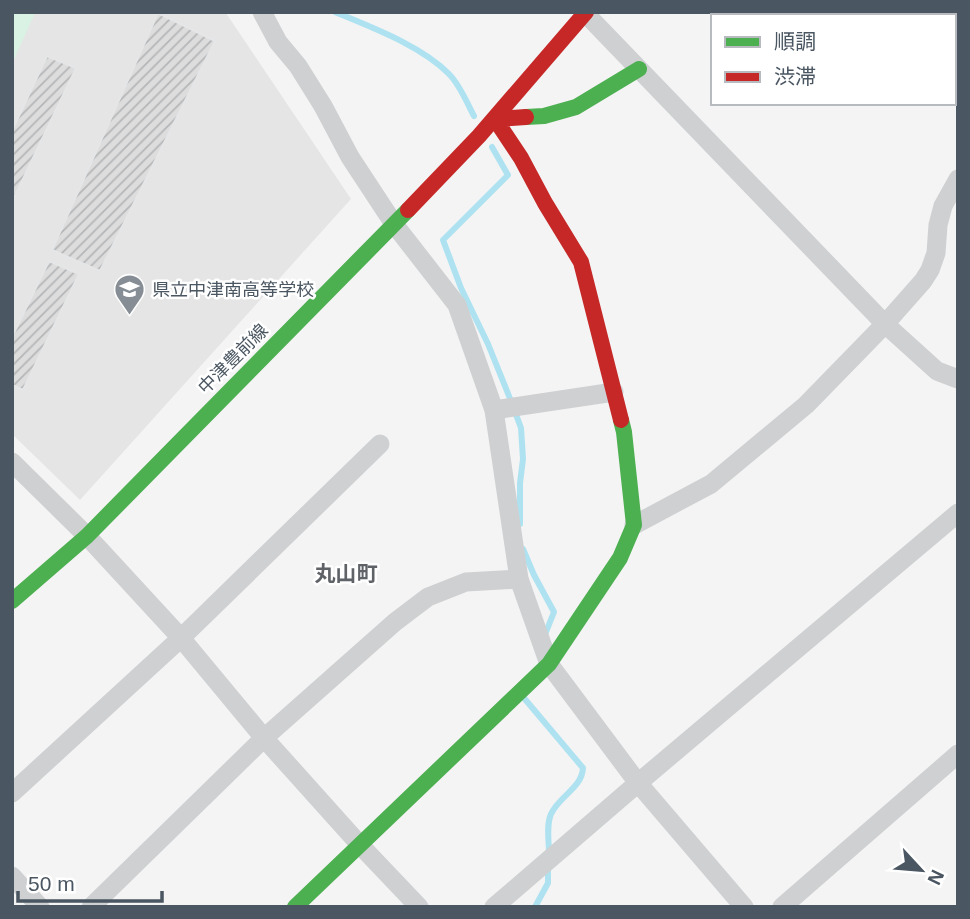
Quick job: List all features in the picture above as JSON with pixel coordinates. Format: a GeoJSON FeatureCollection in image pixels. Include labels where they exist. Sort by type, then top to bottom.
{"type":"FeatureCollection","features":[{"type":"Feature","properties":{"kind":"street"},"geometry":{"type":"LineString","coordinates":[[262,12],[278,42],[298,66],[323,106],[350,158],[394,224],[457,305],[494,410],[519,579],[549,664],[638,783],[744,907]]}},
{"type":"Feature","properties":{"kind":"street"},"geometry":{"type":"LineString","coordinates":[[586,13],[885,324],[937,371],[958,379]]}},
{"type":"Feature","properties":{"kind":"street","name":"中津豊前線"},"geometry":{"type":"LineString","coordinates":[[12,601],[86,536],[394,224],[495,119],[586,13]]}},
{"type":"Feature","properties":{"kind":"street"},"geometry":{"type":"LineString","coordinates":[[495,119],[544,116],[576,107],[639,69]]}},
{"type":"Feature","properties":{"kind":"street"},"geometry":{"type":"LineString","coordinates":[[295,907],[549,664],[620,558],[634,525],[624,432],[581,262],[521,158],[495,119]]}},
{"type":"Feature","properties":{"kind":"street"},"geometry":{"type":"LineString","coordinates":[[634,525],[711,484],[806,405],[885,324],[930,270],[936,253],[938,225],[943,206],[958,179]]}},
{"type":"Feature","properties":{"kind":"street"},"geometry":{"type":"LineString","coordinates":[[494,410],[614,392]]}},
{"type":"Feature","properties":{"kind":"street"},"geometry":{"type":"LineString","coordinates":[[12,793],[181,638],[380,444]]}},
{"type":"Feature","properties":{"kind":"street"},"geometry":{"type":"LineString","coordinates":[[12,462],[86,536],[181,638],[264,738],[419,907]]}},
{"type":"Feature","properties":{"kind":"street"},"geometry":{"type":"LineString","coordinates":[[494,907],[958,513]]}},
{"type":"Feature","properties":{"kind":"street"},"geometry":{"type":"LineString","coordinates":[[91,907],[264,738],[395,622],[428,597],[466,582],[519,579]]}},
{"type":"Feature","properties":{"kind":"street"},"geometry":{"type":"LineString","coordinates":[[782,907],[958,754]]}},
{"type":"Feature","properties":{"kind":"street"},"geometry":{"type":"LineString","coordinates":[[12,876],[40,907]]}},
{"type":"Feature","properties":{"kind":"shaded area","name":"県立中津南高等学校"},"geometry":{"type":"Polygon","coordinates":[[[12,12],[226,13],[351,199],[80,500],[12,434],[12,12]]]}},
{"type":"Feature","properties":{"kind":"green space"},"geometry":{"type":"Polygon","coordinates":[[[12,12],[35,13],[12,64],[12,12]]]}},
{"type":"Feature","properties":{"kind":"building"},"geometry":{"type":"Polygon","coordinates":[[[158,13],[215,41],[100,271],[52,250],[158,13]]]}},
{"type":"Feature","properties":{"kind":"building"},"geometry":{"type":"Polygon","coordinates":[[[47,56],[76,68],[12,202],[12,131],[47,56]]]}},
{"type":"Feature","properties":{"kind":"building"},"geometry":{"type":"Polygon","coordinates":[[[49,261],[79,274],[23,390],[12,385],[12,337],[49,261]]]}},
{"type":"Feature","properties":{"kind":"waterway"},"geometry":{"type":"LineString","coordinates":[[335,12],[395,38],[438,64],[457,83],[474,116]]}},
{"type":"Feature","properties":{"kind":"waterway"},"geometry":{"type":"LineString","coordinates":[[492,147],[508,175],[443,240],[521,428],[523,459],[520,524]]}},
{"type":"Feature","properties":{"kind":"waterway"},"geometry":{"type":"LineString","coordinates":[[523,549],[554,612],[544,637]]}},
{"type":"Feature","properties":{"kind":"waterway"},"geometry":{"type":"LineString","coordinates":[[524,698],[583,768],[575,787],[559,802],[549,818],[549,853]]}},
{"type":"Feature","properties":{"kind":"waterway"},"geometry":{"type":"LineString","coordinates":[[535,907],[548,883],[548,868]]}},
{"type":"Feature","properties":{"kind":"traffic: fast"},"geometry":{"type":"LineString","coordinates":[[526,117],[544,116],[576,107],[639,69]]}},
{"type":"Feature","properties":{"kind":"traffic: fast"},"geometry":{"type":"LineString","coordinates":[[12,601],[87,536],[408,210]]}},
{"type":"Feature","properties":{"kind":"traffic: fast"},"geometry":{"type":"LineString","coordinates":[[295,907],[549,664],[620,558],[634,525],[621,420]]}},
{"type":"Feature","properties":{"kind":"traffic: jam"},"geometry":{"type":"LineString","coordinates":[[408,210],[479,136],[586,12]]}},
{"type":"Feature","properties":{"kind":"traffic: jam"},"geometry":{"type":"LineString","coordinates":[[526,117],[495,119],[521,158],[581,262],[621,420]]}},
{"type":"Feature","properties":{"kind":"place","name":"県立中津南高等学校"},"geometry":{"type":"Point","coordinates":[129,317]}},
{"type":"Feature","properties":{"kind":"district","name":"丸山町"},"geometry":{"type":"Point","coordinates":[346,573]}}]}
